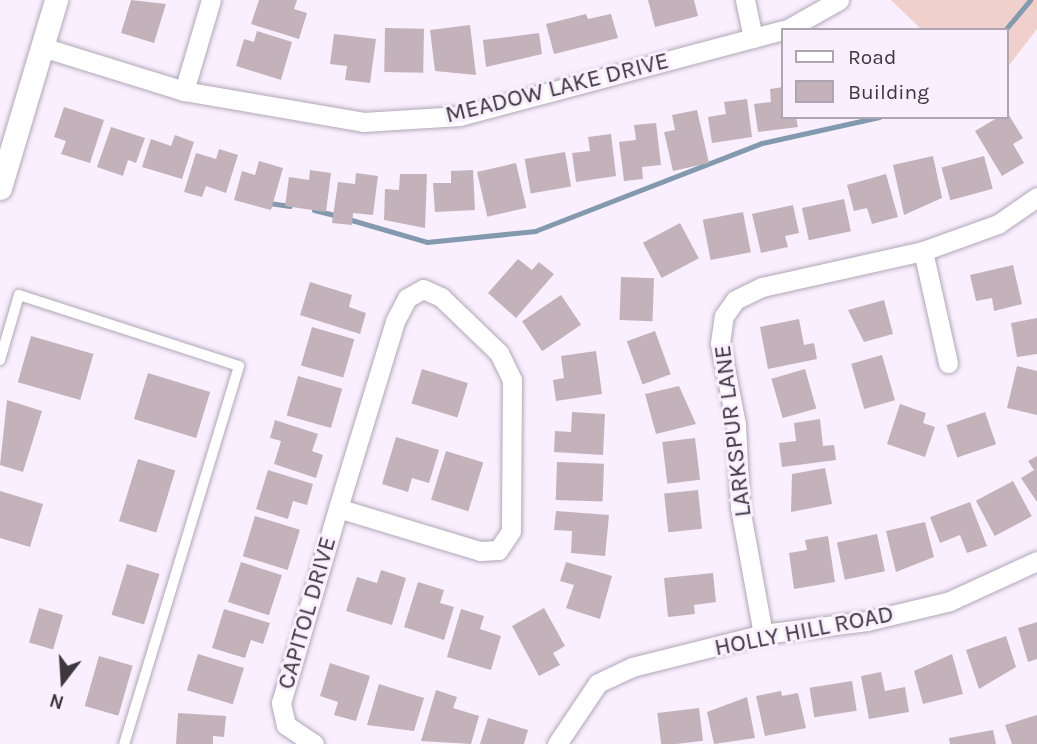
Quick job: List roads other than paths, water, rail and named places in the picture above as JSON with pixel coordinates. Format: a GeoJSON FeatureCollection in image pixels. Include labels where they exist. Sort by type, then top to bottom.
{"type":"FeatureCollection","features":[{"type":"Feature","properties":{"kind":"street"},"geometry":{"type":"LineString","coordinates":[[0,188],[57,0]]}},
{"type":"Feature","properties":{"kind":"street"},"geometry":{"type":"LineString","coordinates":[[184,91],[211,0]]}},
{"type":"Feature","properties":{"kind":"street"},"geometry":{"type":"LineString","coordinates":[[745,0],[753,38]]}},
{"type":"Feature","properties":{"kind":"street","name":"MEADOW LAKE DRIVE"},"geometry":{"type":"LineString","coordinates":[[789,28],[839,0]]}},
{"type":"Feature","properties":{"kind":"street","name":"MEADOW LAKE DRIVE"},"geometry":{"type":"LineString","coordinates":[[42,47],[184,91],[363,122],[460,116],[782,31]]}},
{"type":"Feature","properties":{"kind":"street","name":"LARKSPUR LANE"},"geometry":{"type":"LineString","coordinates":[[763,634],[740,507],[736,424],[720,343],[724,316],[735,300],[762,287],[923,251],[998,223],[1037,197]]}},
{"type":"Feature","properties":{"kind":"street"},"geometry":{"type":"LineString","coordinates":[[923,251],[948,363]]}},
{"type":"Feature","properties":{"kind":"street","name":"CAPITOL DRIVE"},"geometry":{"type":"LineString","coordinates":[[314,744],[285,725],[281,703],[338,508],[395,321],[407,298],[423,289],[442,297],[499,353],[512,380],[511,531],[498,550],[480,551],[338,508]]}},
{"type":"Feature","properties":{"kind":"street","name":"HOLLY HILL ROAD"},"geometry":{"type":"LineString","coordinates":[[557,744],[598,683],[632,667],[763,634],[867,621],[950,601],[1037,561]]}},
{"type":"Feature","properties":{"kind":"lane"},"geometry":{"type":"LineString","coordinates":[[0,360],[19,295],[239,366],[124,744]]}},
{"type":"Feature","properties":{"kind":"waterway"},"geometry":{"type":"LineString","coordinates":[[1007,28],[1030,0]]}},
{"type":"Feature","properties":{"kind":"waterway"},"geometry":{"type":"LineString","coordinates":[[348,219],[427,242],[535,231],[762,143],[870,119]]}},
{"type":"Feature","properties":{"kind":"waterway"},"geometry":{"type":"LineString","coordinates":[[269,203],[290,206]]}},
{"type":"Feature","properties":{"kind":"waterway"},"geometry":{"type":"LineString","coordinates":[[314,210],[338,216]]}}]}
